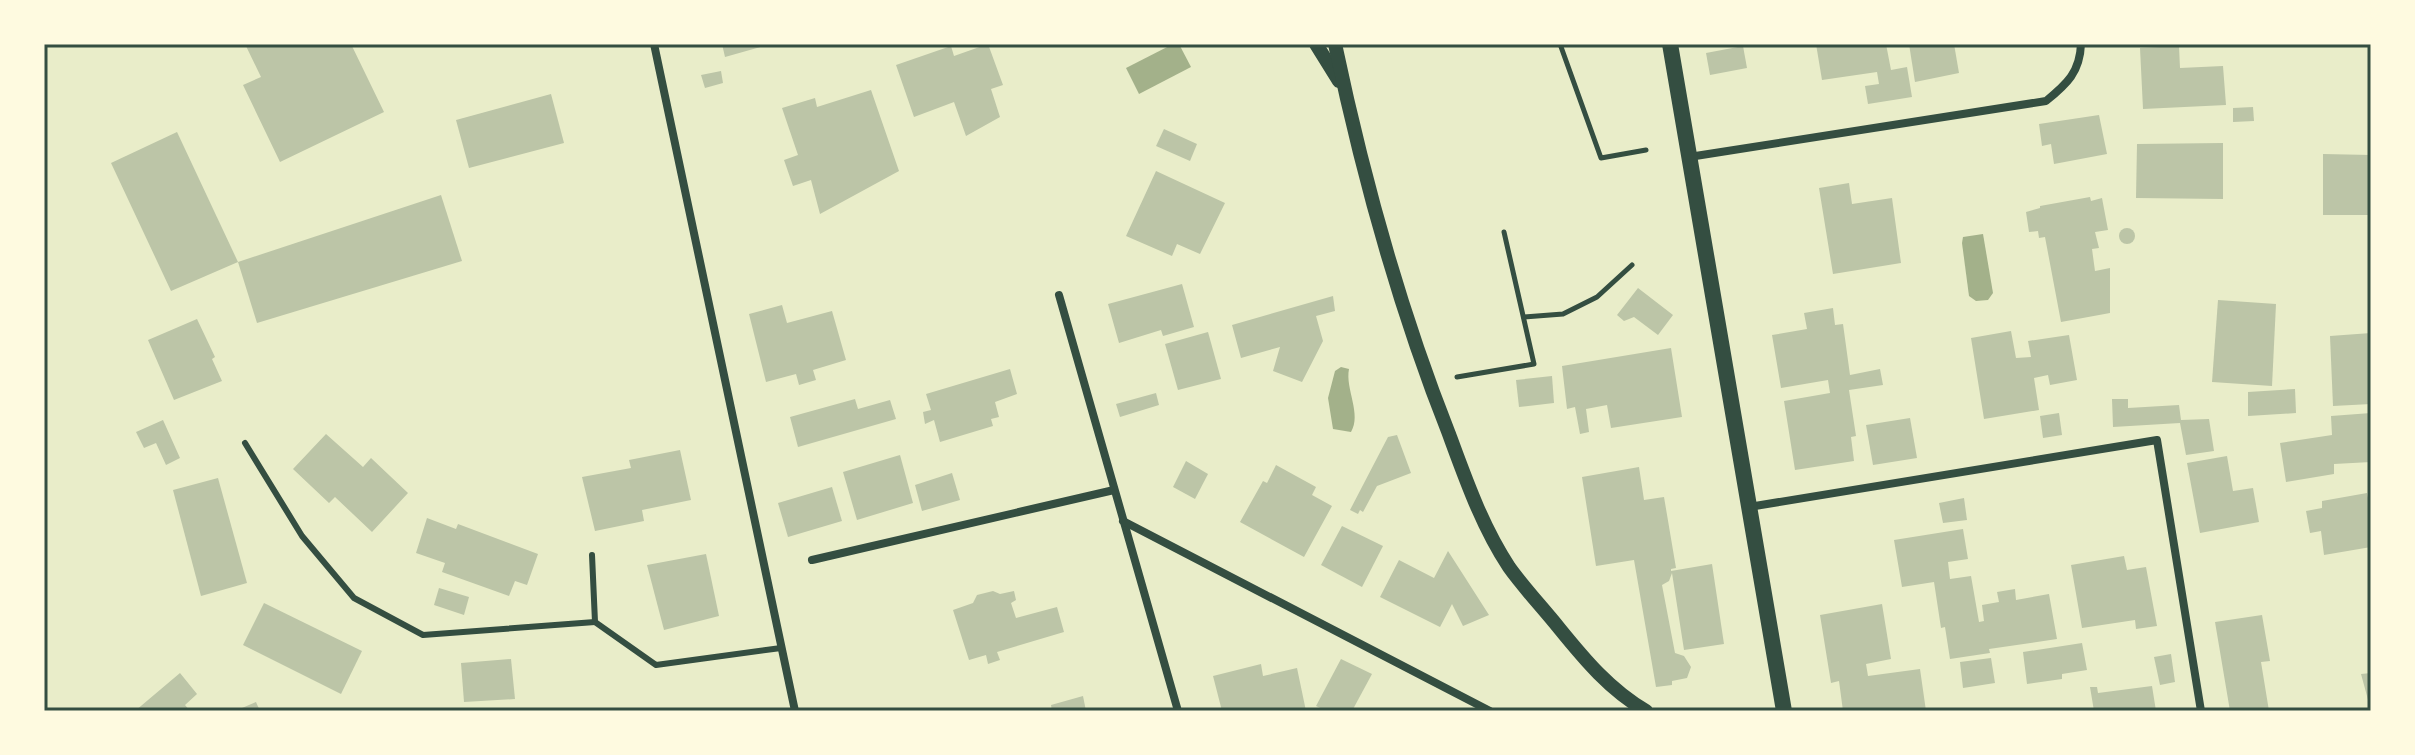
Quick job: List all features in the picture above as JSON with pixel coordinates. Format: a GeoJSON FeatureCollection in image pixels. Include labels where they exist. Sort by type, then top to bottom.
{"type":"FeatureCollection","features":[{"type":"Feature","properties":{"kind":"main road"},"geometry":{"type":"LineString","coordinates":[[1670,44],[1784,711]]}},
{"type":"Feature","properties":{"kind":"street"},"geometry":{"type":"LineString","coordinates":[[654,44],[795,711]]}},
{"type":"Feature","properties":{"kind":"street"},"geometry":{"type":"LineString","coordinates":[[1316,44],[1345,92]]}},
{"type":"Feature","properties":{"kind":"street"},"geometry":{"type":"LineString","coordinates":[[1335,44],[1396,287],[1428,382],[1482,518],[1510,568],[1590,666],[1624,698],[1646,711]]}},
{"type":"Feature","properties":{"kind":"street"},"geometry":{"type":"LineString","coordinates":[[1688,157],[2046,101],[2071,80],[2081,58],[2081,44]]}},
{"type":"Feature","properties":{"kind":"street"},"geometry":{"type":"LineString","coordinates":[[1059,295],[1178,711]]}},
{"type":"Feature","properties":{"kind":"street"},"geometry":{"type":"LineString","coordinates":[[1749,507],[2157,440],[2201,711]]}},
{"type":"Feature","properties":{"kind":"street"},"geometry":{"type":"LineString","coordinates":[[812,560],[1114,490]]}},
{"type":"Feature","properties":{"kind":"street"},"geometry":{"type":"LineString","coordinates":[[1123,521],[1490,711]]}},
{"type":"Feature","properties":{"kind":"street"},"geometry":{"type":"LineString","coordinates":[[1624,698],[1632,711]]}},
{"type":"Feature","properties":{"kind":"lane"},"geometry":{"type":"LineString","coordinates":[[245,443],[302,536],[354,598],[423,635],[595,622],[656,665],[781,648]]}},
{"type":"Feature","properties":{"kind":"lane"},"geometry":{"type":"LineString","coordinates":[[592,555],[595,622]]}},
{"type":"Feature","properties":{"kind":"path"},"geometry":{"type":"LineString","coordinates":[[1560,44],[1601,158],[1646,150]]}},
{"type":"Feature","properties":{"kind":"path"},"geometry":{"type":"LineString","coordinates":[[1428,382],[1534,364],[1504,232]]}},
{"type":"Feature","properties":{"kind":"path"},"geometry":{"type":"LineString","coordinates":[[1524,317],[1563,314],[1597,297],[1632,265]]}},
{"type":"Feature","properties":{"kind":"shaded area"},"geometry":{"type":"Polygon","coordinates":[[[1173,44],[1179,44],[1191,67],[1139,94],[1126,68],[1173,44]]]}},
{"type":"Feature","properties":{"kind":"shaded area"},"geometry":{"type":"Polygon","coordinates":[[[1983,234],[1993,293],[1988,300],[1976,301],[1969,296],[1962,243],[1963,237],[1983,234]]]}},
{"type":"Feature","properties":{"kind":"shaded area"},"geometry":{"type":"Polygon","coordinates":[[[1341,367],[1349,369],[1355,417],[1351,432],[1333,429],[1328,398],[1335,371],[1341,367]]]}},
{"type":"Feature","properties":{"kind":"building"},"geometry":{"type":"Polygon","coordinates":[[[245,44],[351,44],[384,112],[280,162],[243,85],[261,77],[245,44]]]}},
{"type":"Feature","properties":{"kind":"building"},"geometry":{"type":"Polygon","coordinates":[[[722,44],[768,44],[768,45],[725,57],[722,44]]]}},
{"type":"Feature","properties":{"kind":"building"},"geometry":{"type":"Polygon","coordinates":[[[988,44],[1003,85],[991,89],[1000,117],[966,136],[954,102],[914,117],[896,65],[951,46],[954,56],[988,44]]]}},
{"type":"Feature","properties":{"kind":"building"},"geometry":{"type":"Polygon","coordinates":[[[1816,44],[1886,44],[1891,70],[1907,67],[1912,97],[1868,104],[1865,86],[1879,84],[1877,72],[1822,80],[1816,44]]]}},
{"type":"Feature","properties":{"kind":"building"},"geometry":{"type":"Polygon","coordinates":[[[1909,44],[1954,44],[1959,73],[1915,82],[1909,44]]]}},
{"type":"Feature","properties":{"kind":"building"},"geometry":{"type":"Polygon","coordinates":[[[1743,46],[1747,68],[1710,75],[1706,53],[1743,46]]]}},
{"type":"Feature","properties":{"kind":"building"},"geometry":{"type":"Polygon","coordinates":[[[2179,46],[2180,68],[2223,66],[2226,105],[2143,109],[2140,48],[2179,46]]]}},
{"type":"Feature","properties":{"kind":"building"},"geometry":{"type":"Polygon","coordinates":[[[721,71],[723,83],[705,88],[701,75],[721,71]]]}},
{"type":"Feature","properties":{"kind":"building"},"geometry":{"type":"Polygon","coordinates":[[[871,90],[899,171],[820,214],[811,180],[793,186],[784,160],[798,155],[782,108],[815,98],[817,107],[871,90]]]}},
{"type":"Feature","properties":{"kind":"building"},"geometry":{"type":"Polygon","coordinates":[[[551,94],[564,143],[469,168],[456,120],[551,94]]]}},
{"type":"Feature","properties":{"kind":"building"},"geometry":{"type":"Polygon","coordinates":[[[2253,107],[2254,121],[2233,122],[2233,108],[2253,107]]]}},
{"type":"Feature","properties":{"kind":"building"},"geometry":{"type":"Polygon","coordinates":[[[2099,115],[2107,154],[2054,164],[2051,144],[2042,146],[2039,124],[2099,115]]]}},
{"type":"Feature","properties":{"kind":"building"},"geometry":{"type":"Polygon","coordinates":[[[1164,129],[1197,144],[1190,161],[1156,146],[1164,129]]]}},
{"type":"Feature","properties":{"kind":"building"},"geometry":{"type":"Polygon","coordinates":[[[177,132],[238,262],[171,291],[111,163],[177,132]]]}},
{"type":"Feature","properties":{"kind":"building"},"geometry":{"type":"Polygon","coordinates":[[[2223,143],[2223,199],[2136,198],[2137,144],[2223,143]]]}},
{"type":"Feature","properties":{"kind":"building"},"geometry":{"type":"Polygon","coordinates":[[[2323,154],[2371,155],[2371,215],[2323,215],[2323,154]]]}},
{"type":"Feature","properties":{"kind":"building"},"geometry":{"type":"Polygon","coordinates":[[[1156,171],[1225,203],[1200,254],[1177,244],[1172,256],[1126,236],[1156,171]]]}},
{"type":"Feature","properties":{"kind":"building"},"geometry":{"type":"Polygon","coordinates":[[[1849,183],[1852,204],[1892,198],[1901,263],[1833,274],[1819,188],[1849,183]]]}},
{"type":"Feature","properties":{"kind":"building"},"geometry":{"type":"Polygon","coordinates":[[[441,195],[462,261],[257,323],[238,262],[441,195]]]}},
{"type":"Feature","properties":{"kind":"building"},"geometry":{"type":"Polygon","coordinates":[[[2090,197],[2091,201],[2102,198],[2108,230],[2095,232],[2099,248],[2092,249],[2095,271],[2110,268],[2110,313],[2061,322],[2045,237],[2039,238],[2038,231],[2029,232],[2026,212],[2040,206],[2090,197]]]}},
{"type":"Feature","properties":{"kind":"building"},"geometry":{"type":"Polygon","coordinates":[[[2124,228],[2130,228],[2135,236],[2133,242],[2124,244],[2119,239],[2119,233],[2124,228]]]}},
{"type":"Feature","properties":{"kind":"building"},"geometry":{"type":"Polygon","coordinates":[[[1182,284],[1194,327],[1163,336],[1161,330],[1119,343],[1108,304],[1182,284]]]}},
{"type":"Feature","properties":{"kind":"building"},"geometry":{"type":"Polygon","coordinates":[[[1638,288],[1673,315],[1658,335],[1634,317],[1624,321],[1617,315],[1638,288]]]}},
{"type":"Feature","properties":{"kind":"building"},"geometry":{"type":"Polygon","coordinates":[[[1333,296],[1335,311],[1316,316],[1323,341],[1302,382],[1273,371],[1280,347],[1241,358],[1232,325],[1333,296]]]}},
{"type":"Feature","properties":{"kind":"building"},"geometry":{"type":"Polygon","coordinates":[[[2218,300],[2276,304],[2272,386],[2212,382],[2218,300]]]}},
{"type":"Feature","properties":{"kind":"building"},"geometry":{"type":"Polygon","coordinates":[[[782,305],[787,323],[832,311],[846,360],[813,370],[816,380],[799,385],[796,374],[766,382],[749,314],[782,305]]]}},
{"type":"Feature","properties":{"kind":"building"},"geometry":{"type":"Polygon","coordinates":[[[1833,308],[1835,325],[1843,324],[1850,375],[1880,369],[1883,385],[1849,390],[1856,436],[1851,437],[1854,461],[1795,470],[1784,401],[1830,393],[1828,380],[1781,388],[1772,335],[1807,329],[1804,313],[1833,308]]]}},
{"type":"Feature","properties":{"kind":"building"},"geometry":{"type":"Polygon","coordinates":[[[197,319],[215,357],[212,359],[222,381],[174,400],[148,340],[197,319]]]}},
{"type":"Feature","properties":{"kind":"building"},"geometry":{"type":"Polygon","coordinates":[[[2011,331],[2016,358],[2031,357],[2028,341],[2069,335],[2077,380],[2050,385],[2048,375],[2034,378],[2039,410],[1984,419],[1971,338],[2011,331]]]}},
{"type":"Feature","properties":{"kind":"building"},"geometry":{"type":"Polygon","coordinates":[[[1208,332],[1221,379],[1178,390],[1165,344],[1208,332]]]}},
{"type":"Feature","properties":{"kind":"building"},"geometry":{"type":"Polygon","coordinates":[[[2371,333],[2371,404],[2333,406],[2330,336],[2371,333]]]}},
{"type":"Feature","properties":{"kind":"building"},"geometry":{"type":"Polygon","coordinates":[[[1671,348],[1682,417],[1611,428],[1607,405],[1586,409],[1589,432],[1580,434],[1575,407],[1567,409],[1562,366],[1671,348]]]}},
{"type":"Feature","properties":{"kind":"building"},"geometry":{"type":"Polygon","coordinates":[[[1010,369],[1017,394],[995,402],[999,417],[991,419],[993,426],[940,442],[934,420],[925,424],[923,412],[931,410],[926,394],[1010,369]]]}},
{"type":"Feature","properties":{"kind":"building"},"geometry":{"type":"Polygon","coordinates":[[[1552,376],[1554,403],[1519,407],[1516,380],[1552,376]]]}},
{"type":"Feature","properties":{"kind":"building"},"geometry":{"type":"Polygon","coordinates":[[[2295,389],[2296,413],[2248,416],[2248,392],[2295,389]]]}},
{"type":"Feature","properties":{"kind":"building"},"geometry":{"type":"Polygon","coordinates":[[[1156,393],[1159,405],[1120,417],[1116,404],[1156,393]]]}},
{"type":"Feature","properties":{"kind":"building"},"geometry":{"type":"Polygon","coordinates":[[[855,399],[858,409],[890,400],[896,419],[798,447],[790,417],[855,399]]]}},
{"type":"Feature","properties":{"kind":"building"},"geometry":{"type":"Polygon","coordinates":[[[2112,399],[2128,399],[2128,408],[2179,405],[2181,420],[2209,419],[2214,451],[2186,455],[2180,423],[2113,427],[2112,399]]]}},
{"type":"Feature","properties":{"kind":"building"},"geometry":{"type":"Polygon","coordinates":[[[2059,413],[2062,435],[2043,438],[2040,416],[2059,413]]]}},
{"type":"Feature","properties":{"kind":"building"},"geometry":{"type":"Polygon","coordinates":[[[2371,413],[2371,462],[2334,464],[2334,474],[2286,482],[2280,443],[2332,435],[2331,416],[2371,413]]]}},
{"type":"Feature","properties":{"kind":"building"},"geometry":{"type":"Polygon","coordinates":[[[1910,418],[1917,458],[1873,465],[1866,425],[1910,418]]]}},
{"type":"Feature","properties":{"kind":"building"},"geometry":{"type":"Polygon","coordinates":[[[163,420],[180,458],[166,465],[156,443],[144,448],[136,432],[163,420]]]}},
{"type":"Feature","properties":{"kind":"building"},"geometry":{"type":"Polygon","coordinates":[[[326,434],[363,467],[371,458],[408,493],[372,532],[335,497],[329,503],[293,469],[326,434]]]}},
{"type":"Feature","properties":{"kind":"building"},"geometry":{"type":"Polygon","coordinates":[[[1397,435],[1411,473],[1377,486],[1363,512],[1360,510],[1358,514],[1350,510],[1388,437],[1397,435]]]}},
{"type":"Feature","properties":{"kind":"building"},"geometry":{"type":"Polygon","coordinates":[[[680,450],[691,500],[642,510],[644,521],[595,531],[582,477],[631,468],[629,460],[680,450]]]}},
{"type":"Feature","properties":{"kind":"building"},"geometry":{"type":"Polygon","coordinates":[[[900,455],[913,503],[857,520],[843,472],[900,455]]]}},
{"type":"Feature","properties":{"kind":"building"},"geometry":{"type":"Polygon","coordinates":[[[2227,456],[2233,491],[2253,488],[2259,522],[2200,533],[2187,463],[2227,456]]]}},
{"type":"Feature","properties":{"kind":"building"},"geometry":{"type":"Polygon","coordinates":[[[1186,461],[1208,474],[1195,499],[1173,487],[1186,461]]]}},
{"type":"Feature","properties":{"kind":"building"},"geometry":{"type":"Polygon","coordinates":[[[1276,465],[1316,487],[1312,495],[1332,506],[1304,557],[1240,522],[1263,481],[1267,483],[1276,465]]]}},
{"type":"Feature","properties":{"kind":"building"},"geometry":{"type":"Polygon","coordinates":[[[1639,467],[1644,500],[1664,497],[1676,568],[1671,571],[1712,564],[1724,644],[1684,650],[1672,573],[1669,581],[1662,585],[1675,653],[1684,656],[1691,667],[1687,678],[1672,681],[1672,685],[1656,687],[1634,560],[1596,566],[1582,477],[1639,467]]]}},
{"type":"Feature","properties":{"kind":"building"},"geometry":{"type":"Polygon","coordinates":[[[952,473],[960,500],[922,511],[915,485],[952,473]]]}},
{"type":"Feature","properties":{"kind":"building"},"geometry":{"type":"Polygon","coordinates":[[[218,478],[247,583],[201,596],[173,490],[218,478]]]}},
{"type":"Feature","properties":{"kind":"building"},"geometry":{"type":"Polygon","coordinates":[[[832,487],[842,521],[788,537],[778,503],[832,487]]]}},
{"type":"Feature","properties":{"kind":"building"},"geometry":{"type":"Polygon","coordinates":[[[2367,493],[2371,513],[2371,547],[2324,555],[2321,531],[2310,533],[2306,511],[2322,508],[2322,501],[2367,493]]]}},
{"type":"Feature","properties":{"kind":"building"},"geometry":{"type":"Polygon","coordinates":[[[1964,498],[1967,520],[1943,523],[1939,503],[1964,498]]]}},
{"type":"Feature","properties":{"kind":"building"},"geometry":{"type":"Polygon","coordinates":[[[427,518],[456,529],[458,524],[538,554],[527,585],[515,581],[509,596],[442,572],[445,563],[416,553],[427,518]]]}},
{"type":"Feature","properties":{"kind":"building"},"geometry":{"type":"Polygon","coordinates":[[[1342,526],[1383,546],[1362,587],[1321,565],[1342,526]]]}},
{"type":"Feature","properties":{"kind":"building"},"geometry":{"type":"Polygon","coordinates":[[[1963,529],[1968,559],[1948,562],[1950,579],[1971,576],[1979,622],[1984,621],[1982,605],[1999,602],[1997,592],[2015,589],[2016,600],[2049,594],[2057,639],[1989,649],[1990,653],[1950,659],[1945,627],[1941,628],[1934,582],[1902,587],[1894,540],[1963,529]]]}},
{"type":"Feature","properties":{"kind":"building"},"geometry":{"type":"Polygon","coordinates":[[[1448,551],[1489,615],[1463,626],[1452,604],[1440,627],[1380,597],[1399,560],[1434,578],[1448,551]]]}},
{"type":"Feature","properties":{"kind":"building"},"geometry":{"type":"Polygon","coordinates":[[[706,554],[719,616],[664,630],[647,565],[706,554]]]}},
{"type":"Feature","properties":{"kind":"building"},"geometry":{"type":"Polygon","coordinates":[[[2124,556],[2127,570],[2146,567],[2157,626],[2136,629],[2135,620],[2082,628],[2071,565],[2124,556]]]}},
{"type":"Feature","properties":{"kind":"building"},"geometry":{"type":"Polygon","coordinates":[[[439,588],[469,597],[464,615],[434,605],[439,588]]]}},
{"type":"Feature","properties":{"kind":"building"},"geometry":{"type":"Polygon","coordinates":[[[993,591],[1000,594],[1014,591],[1016,600],[1011,603],[1016,618],[1057,607],[1064,632],[997,652],[1000,660],[988,664],[986,655],[969,660],[953,610],[973,603],[977,595],[993,591]]]}},
{"type":"Feature","properties":{"kind":"building"},"geometry":{"type":"Polygon","coordinates":[[[264,603],[362,651],[341,694],[243,645],[264,603]]]}},
{"type":"Feature","properties":{"kind":"building"},"geometry":{"type":"Polygon","coordinates":[[[1882,604],[1891,659],[1866,664],[1868,676],[1920,669],[1926,711],[1843,711],[1839,681],[1831,683],[1820,615],[1882,604]]]}},
{"type":"Feature","properties":{"kind":"building"},"geometry":{"type":"Polygon","coordinates":[[[2262,615],[2270,661],[2261,662],[2269,711],[2230,711],[2215,622],[2262,615]]]}},
{"type":"Feature","properties":{"kind":"building"},"geometry":{"type":"Polygon","coordinates":[[[2082,643],[2087,670],[2062,674],[2062,679],[2027,684],[2023,652],[2082,643]]]}},
{"type":"Feature","properties":{"kind":"building"},"geometry":{"type":"Polygon","coordinates":[[[2171,654],[2175,682],[2160,685],[2154,657],[2171,654]]]}},
{"type":"Feature","properties":{"kind":"building"},"geometry":{"type":"Polygon","coordinates":[[[1991,658],[1995,683],[1963,688],[1960,662],[1991,658]]]}},
{"type":"Feature","properties":{"kind":"building"},"geometry":{"type":"Polygon","coordinates":[[[511,659],[515,699],[464,702],[461,663],[511,659]]]}},
{"type":"Feature","properties":{"kind":"building"},"geometry":{"type":"Polygon","coordinates":[[[1341,659],[1372,674],[1352,711],[1327,711],[1316,706],[1341,659]]]}},
{"type":"Feature","properties":{"kind":"building"},"geometry":{"type":"Polygon","coordinates":[[[1261,664],[1263,676],[1297,668],[1306,711],[1222,711],[1213,676],[1261,664]]]}},
{"type":"Feature","properties":{"kind":"building"},"geometry":{"type":"Polygon","coordinates":[[[180,673],[197,694],[185,705],[190,711],[135,711],[180,673]]]}},
{"type":"Feature","properties":{"kind":"building"},"geometry":{"type":"Polygon","coordinates":[[[2371,673],[2371,707],[2370,707],[2361,674],[2371,673]]]}},
{"type":"Feature","properties":{"kind":"building"},"geometry":{"type":"Polygon","coordinates":[[[2152,686],[2156,711],[2094,711],[2090,687],[2097,687],[2098,693],[2152,686]]]}},
{"type":"Feature","properties":{"kind":"building"},"geometry":{"type":"Polygon","coordinates":[[[1083,696],[1086,711],[1052,711],[1051,705],[1083,696]]]}},
{"type":"Feature","properties":{"kind":"building"},"geometry":{"type":"Polygon","coordinates":[[[256,702],[260,711],[235,711],[256,702]]]}}]}
